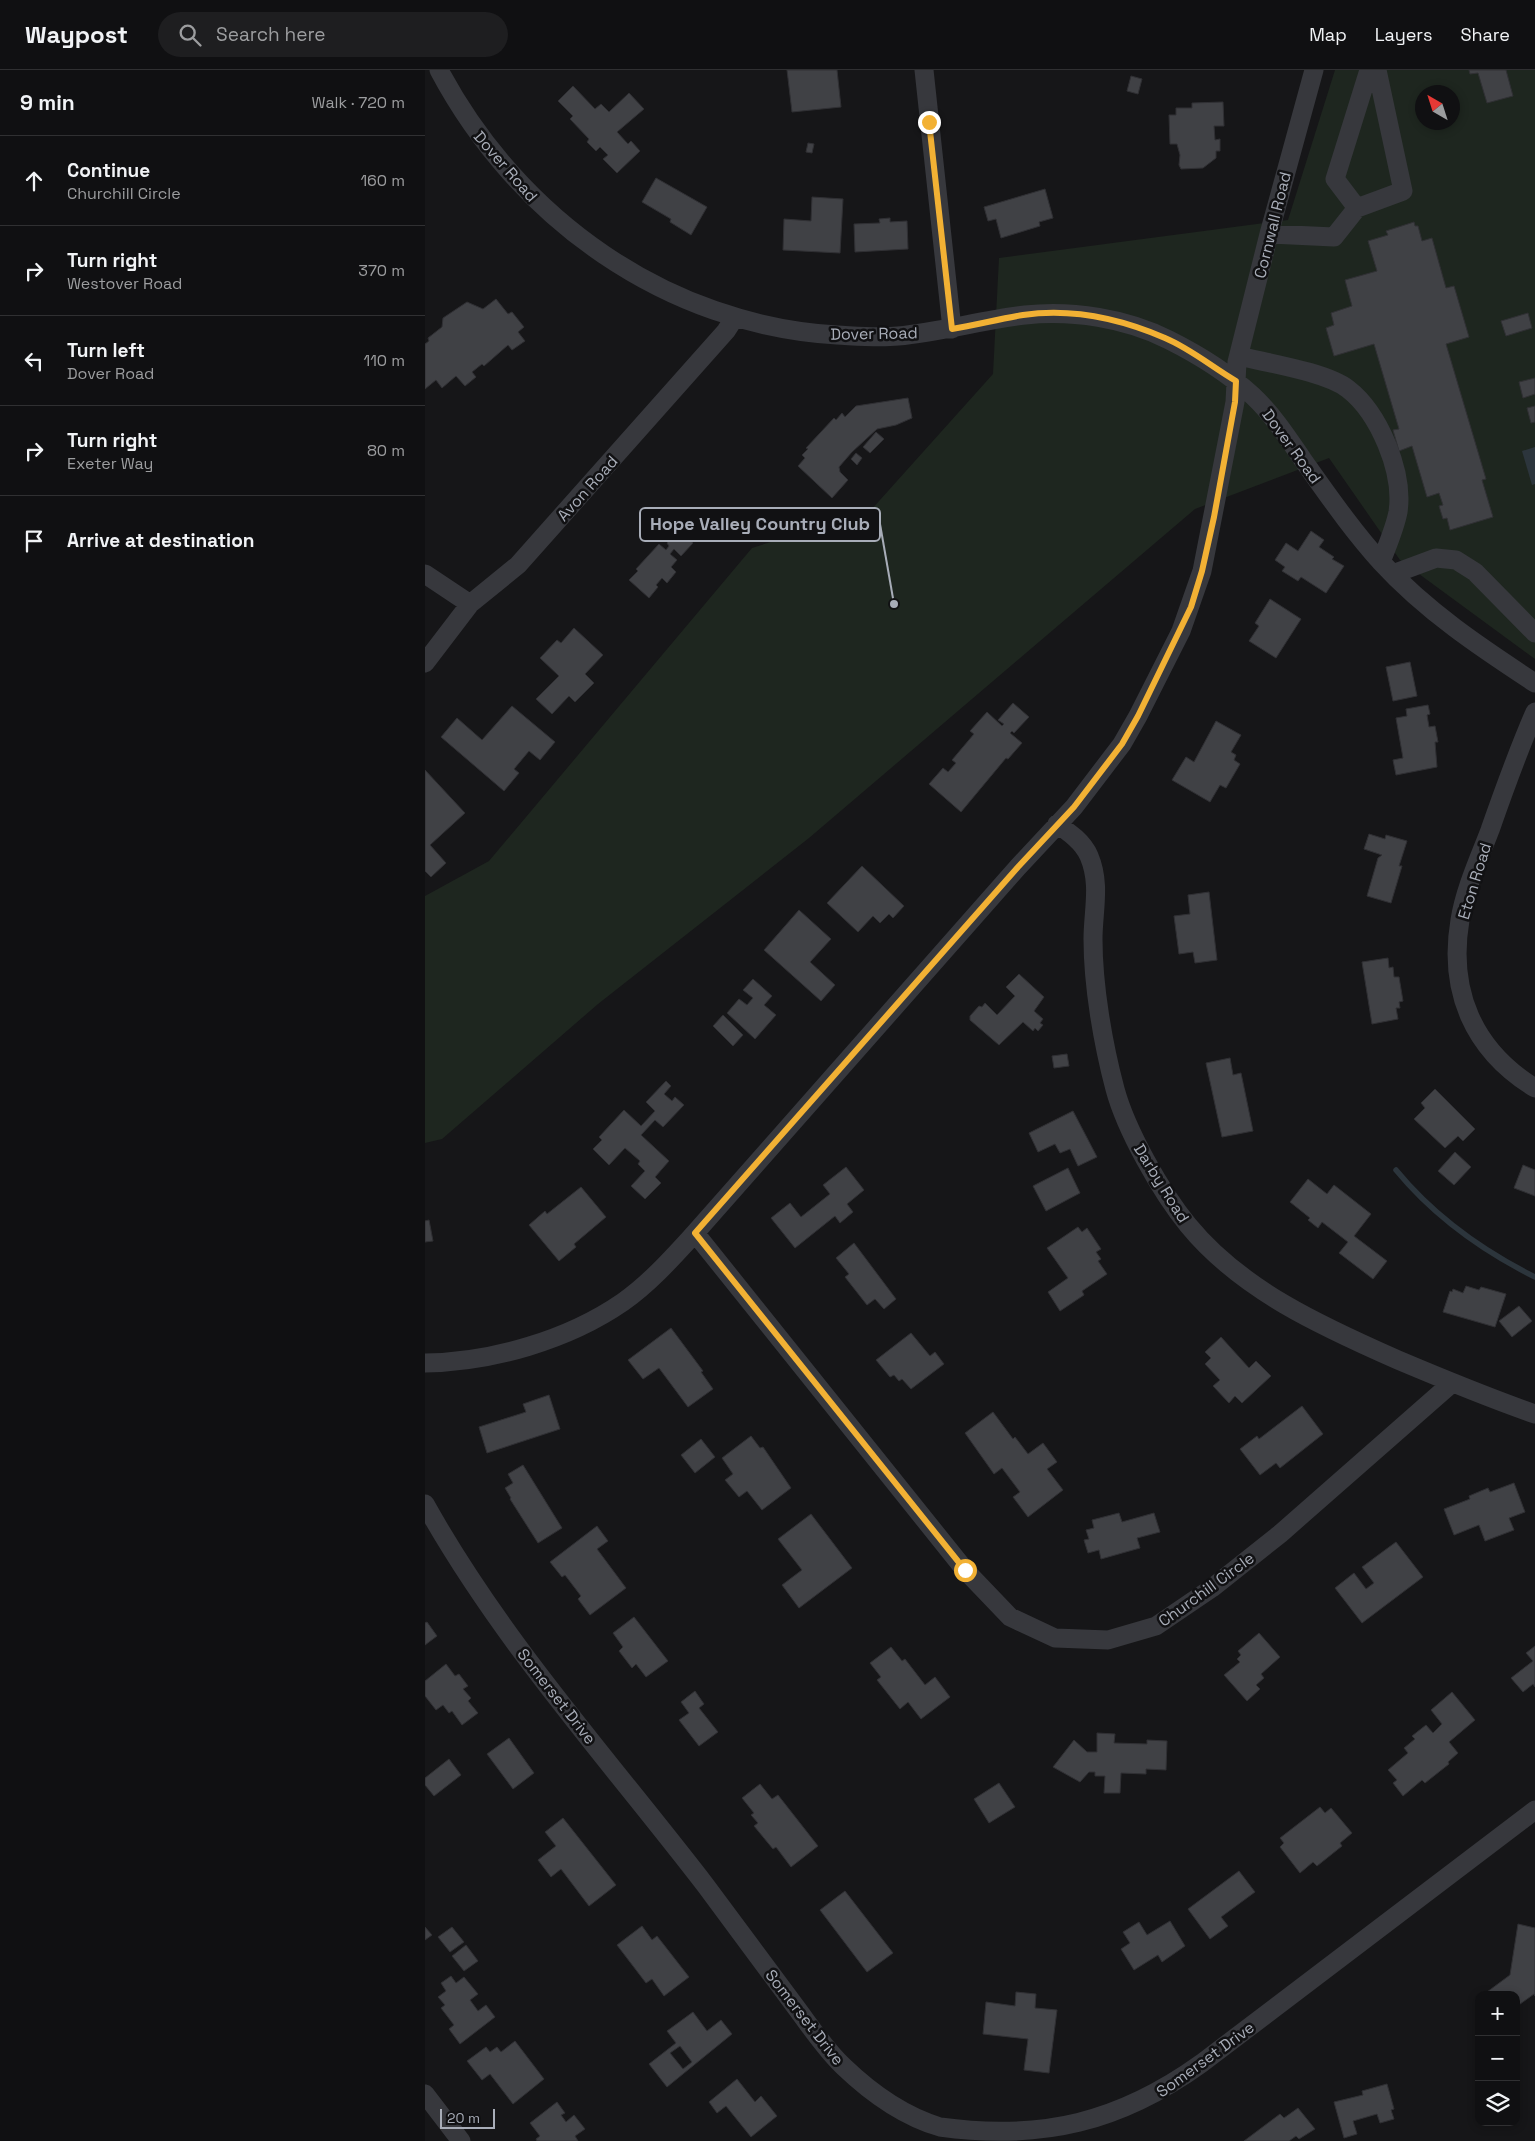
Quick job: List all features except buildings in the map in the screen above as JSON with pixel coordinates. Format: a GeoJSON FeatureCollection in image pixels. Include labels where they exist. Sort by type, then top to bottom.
{"type":"FeatureCollection","features":[{"type":"Feature","properties":{"kind":"street","name":"Dover Road"},"geometry":{"type":"LineString","coordinates":[[439,70],[473,127],[506,170],[564,226],[640,279],[676,296],[767,326],[811,333],[869,337],[952,329],[1025,315],[1094,316],[1118,321],[1166,338],[1200,357],[1236,381],[1276,421],[1343,517],[1387,568],[1448,624],[1535,683]]}},
{"type":"Feature","properties":{"kind":"street"},"geometry":{"type":"LineString","coordinates":[[924,70],[952,329]]}},
{"type":"Feature","properties":{"kind":"street","name":"Cornwall Road"},"geometry":{"type":"LineString","coordinates":[[425,1363],[526,1348],[578,1328],[624,1301],[662,1268],[1086,793],[1122,744],[1138,716],[1191,607],[1202,571],[1235,402],[1239,356],[1269,234],[1314,70]]}},
{"type":"Feature","properties":{"kind":"street"},"geometry":{"type":"LineString","coordinates":[[1357,208],[1335,179],[1369,70]]}},
{"type":"Feature","properties":{"kind":"street"},"geometry":{"type":"LineString","coordinates":[[1269,234],[1334,237],[1357,208],[1403,191],[1377,70]]}},
{"type":"Feature","properties":{"kind":"street","name":"Avon Road"},"geometry":{"type":"LineString","coordinates":[[428,656],[470,604],[518,565],[726,331],[735,317]]}},
{"type":"Feature","properties":{"kind":"street"},"geometry":{"type":"LineString","coordinates":[[1239,356],[1326,379],[1347,389],[1374,418],[1385,439],[1397,486],[1398,511],[1387,568],[1436,558],[1456,560],[1475,572],[1535,633]]}},
{"type":"Feature","properties":{"kind":"street"},"geometry":{"type":"LineString","coordinates":[[425,574],[470,604]]}},
{"type":"Feature","properties":{"kind":"street","name":"Eton Road"},"geometry":{"type":"LineString","coordinates":[[1535,712],[1510,771],[1467,892],[1460,919],[1457,970],[1464,1000],[1479,1034],[1490,1052],[1519,1078],[1535,1088]]}},
{"type":"Feature","properties":{"kind":"street","name":"Darby Road"},"geometry":{"type":"LineString","coordinates":[[1057,824],[1080,842],[1089,855],[1095,874],[1097,893],[1093,940],[1098,999],[1115,1090],[1135,1140],[1188,1226],[1221,1258],[1290,1308],[1358,1342],[1452,1382],[1535,1414]]}},
{"type":"Feature","properties":{"kind":"street","name":"Churchill Circle"},"geometry":{"type":"LineString","coordinates":[[695,1233],[965,1570],[1011,1617],[1055,1638],[1108,1640],[1156,1626],[1212,1588],[1280,1534],[1452,1382]]}},
{"type":"Feature","properties":{"kind":"street","name":"Somerset Drive"},"geometry":{"type":"LineString","coordinates":[[425,1504],[502,1626],[706,1886],[830,2052],[876,2095],[907,2114],[940,2127],[983,2138],[1029,2139],[1079,2130],[1123,2114],[1147,2102],[1202,2063],[1535,1810]]}},
{"type":"Feature","properties":{"kind":"street"},"geometry":{"type":"LineString","coordinates":[[425,2094],[461,2141]]}},
{"type":"Feature","properties":{"kind":"shaded area"},"geometry":{"type":"Polygon","coordinates":[[[1335,70],[1535,70],[1535,659],[1400,560],[1329,458],[1195,509],[809,838],[598,1004],[442,1139],[425,1143],[425,896],[489,861],[752,548],[871,510],[993,374],[999,258],[1288,220],[1335,70]]]}},
{"type":"Feature","properties":{"kind":"shaded area"},"geometry":{"type":"Polygon","coordinates":[[[1535,447],[1535,484],[1532,485],[1522,451],[1535,447]]]}},
{"type":"Feature","properties":{"kind":"waterway"},"geometry":{"type":"LineString","coordinates":[[1396,1170],[1426,1202],[1460,1231],[1497,1256],[1535,1277]]}},
{"type":"Feature","properties":{"kind":"place","name":"Hope Valley Country Club"},"geometry":{"type":"Point","coordinates":[894,604]}},
{"type":"Feature","properties":{"kind":"route"},"geometry":{"type":"LineString","coordinates":[[929,122],[952,329],[1025,315],[1094,316],[1118,321],[1166,338],[1200,357],[1236,381],[1235,402],[1214,517],[1202,571],[1191,607],[1179,636],[1122,744],[1074,807],[1018,867],[695,1233],[965,1570]]}}]}
